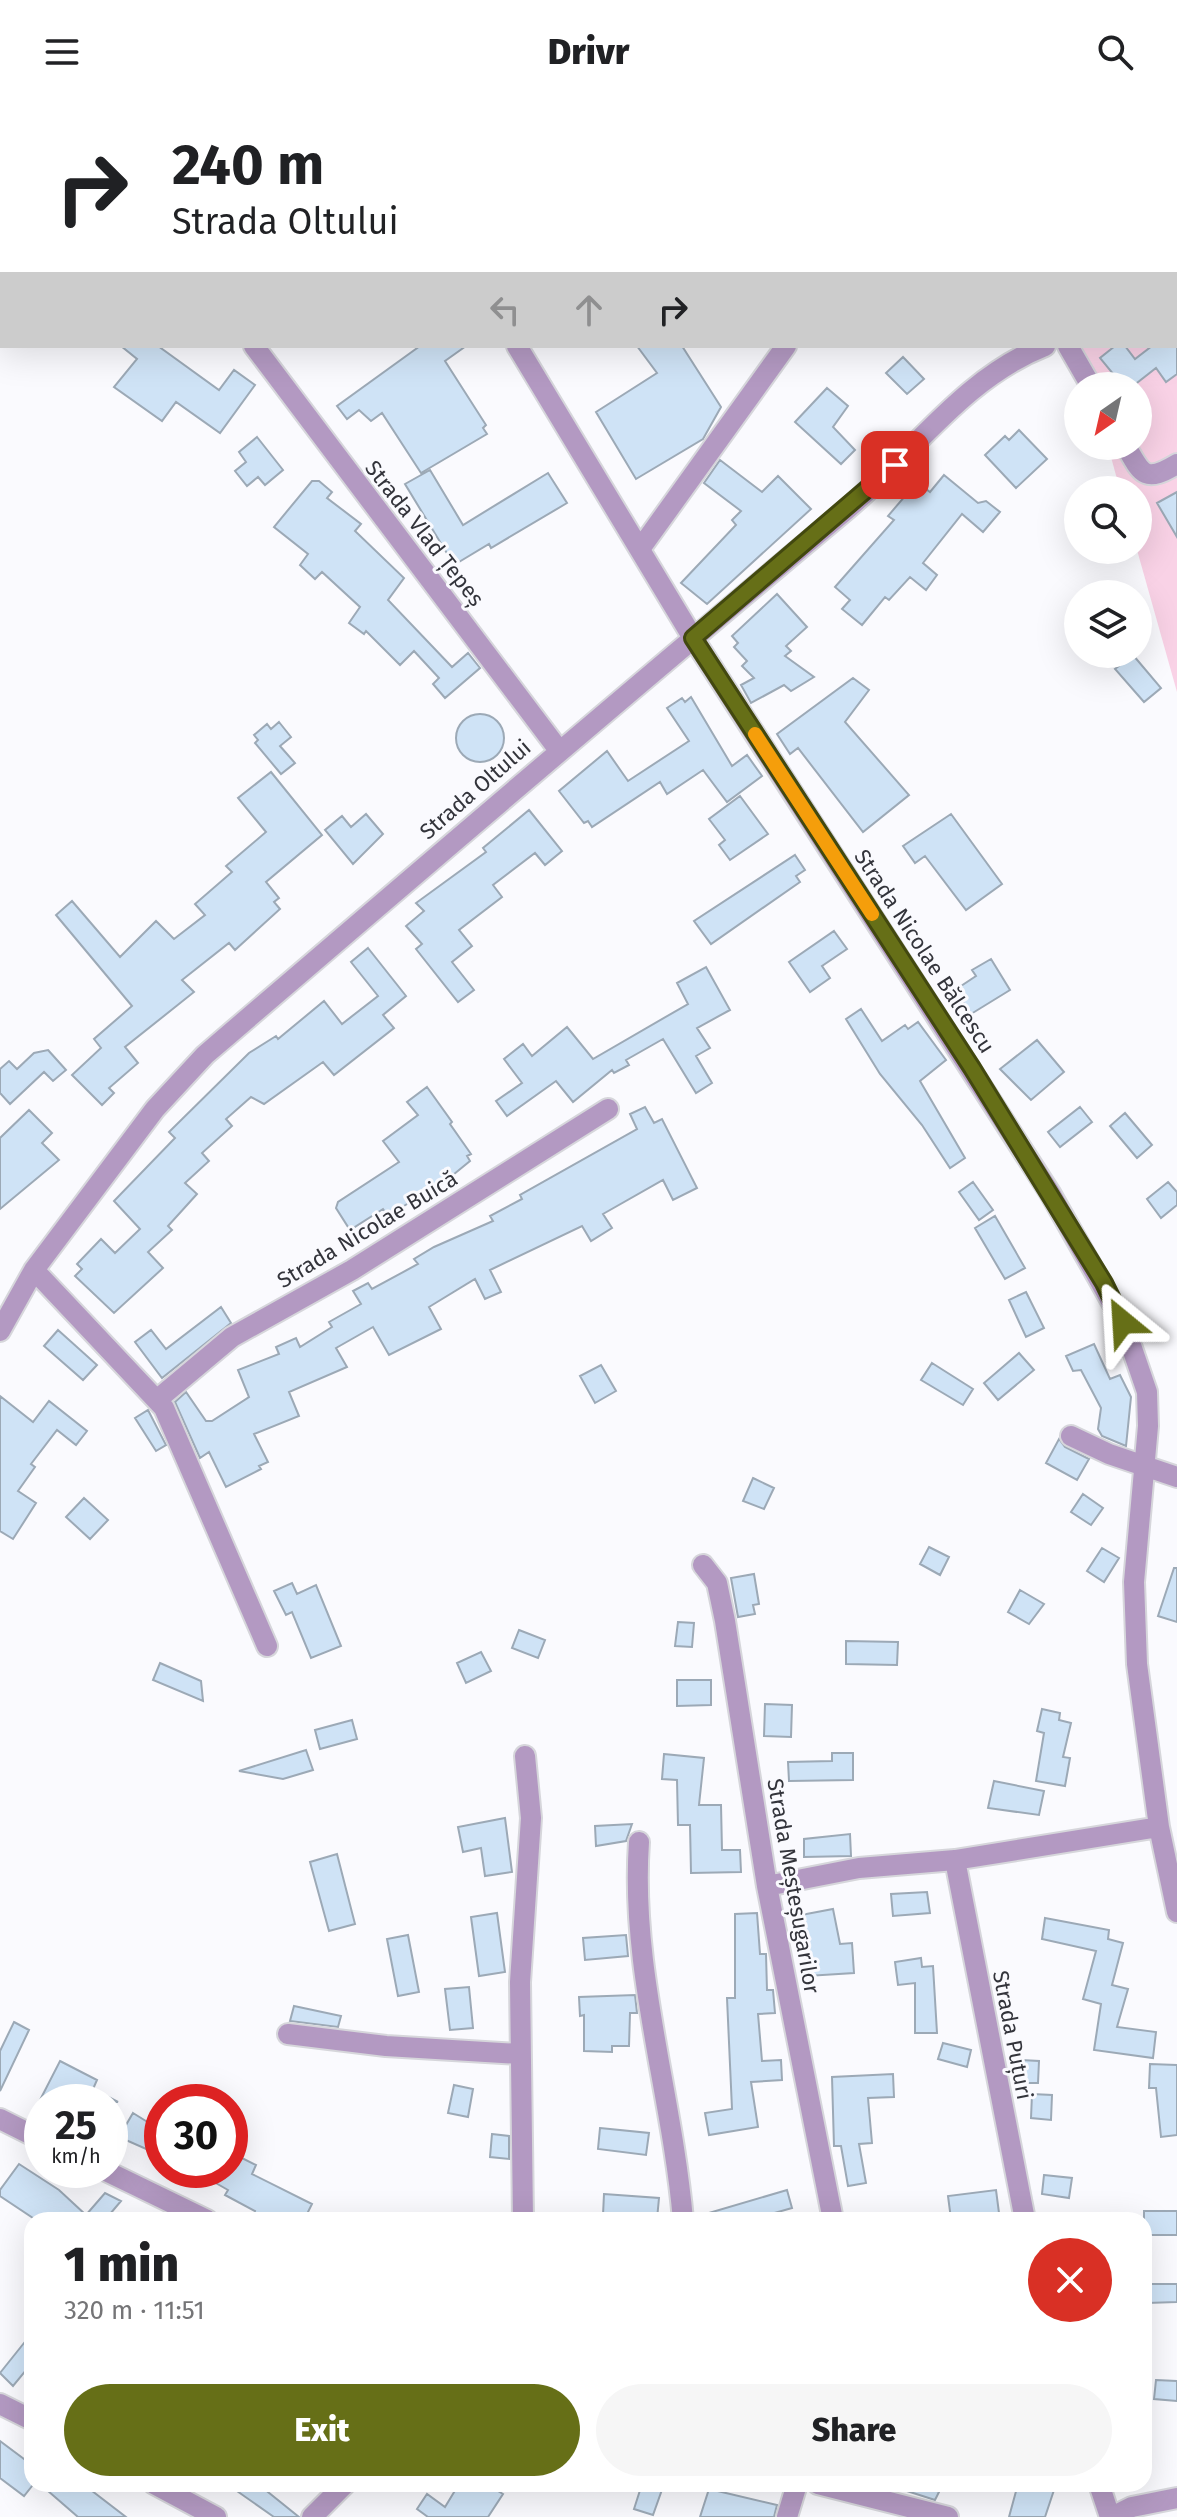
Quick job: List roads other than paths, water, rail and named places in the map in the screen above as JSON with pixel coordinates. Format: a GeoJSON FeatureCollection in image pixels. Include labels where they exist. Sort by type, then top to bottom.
{"type":"FeatureCollection","features":[{"type":"Feature","properties":{"kind":"street","name":"Strada Vlad Țepeș"},"geometry":{"type":"LineString","coordinates":[[256,348],[558,749]]}},
{"type":"Feature","properties":{"kind":"street","name":"Strada Nicolae Bălcescu"},"geometry":{"type":"LineString","coordinates":[[518,348],[693,638],[964,1055],[1104,1283],[1128,1334],[1147,1392],[1146,1465],[1137,1531],[1134,1621],[1159,1827],[1177,1912]]}},
{"type":"Feature","properties":{"kind":"street"},"geometry":{"type":"LineString","coordinates":[[640,549],[785,348]]}},
{"type":"Feature","properties":{"kind":"street","name":"Strada Oltului"},"geometry":{"type":"LineString","coordinates":[[0,1331],[34,1270],[155,1109],[205,1055],[558,749],[852,505],[967,393],[1002,366],[1041,348]]}},
{"type":"Feature","properties":{"kind":"street"},"geometry":{"type":"LineString","coordinates":[[1069,348],[1083,372]]}},
{"type":"Feature","properties":{"kind":"street"},"geometry":{"type":"LineString","coordinates":[[1134,460],[1147,475],[1159,475],[1177,464]]}},
{"type":"Feature","properties":{"kind":"street","name":"Strada Nicolae Buică"},"geometry":{"type":"LineString","coordinates":[[158,1399],[232,1337],[352,1270],[608,1109]]}},
{"type":"Feature","properties":{"kind":"street"},"geometry":{"type":"LineString","coordinates":[[34,1270],[144,1391],[158,1399],[267,1646]]}},
{"type":"Feature","properties":{"kind":"street"},"geometry":{"type":"LineString","coordinates":[[1071,1436],[1109,1454],[1177,1477]]}},
{"type":"Feature","properties":{"kind":"street","name":"Strada Meșteșugarilor"},"geometry":{"type":"LineString","coordinates":[[703,1565],[717,1583],[725,1621],[767,1886],[831,2212]]}},
{"type":"Feature","properties":{"kind":"street"},"geometry":{"type":"LineString","coordinates":[[523,2212],[520,1982],[531,1818],[525,1756]]}},
{"type":"Feature","properties":{"kind":"street"},"geometry":{"type":"LineString","coordinates":[[767,1886],[859,1868],[955,1860],[1159,1827]]}},
{"type":"Feature","properties":{"kind":"street"},"geometry":{"type":"LineString","coordinates":[[639,1842],[636,1878],[643,1965],[669,2109],[682,2212]]}},
{"type":"Feature","properties":{"kind":"street","name":"Strada Puțuri"},"geometry":{"type":"LineString","coordinates":[[955,1860],[1023,2212]]}},
{"type":"Feature","properties":{"kind":"street"},"geometry":{"type":"LineString","coordinates":[[288,2034],[386,2046],[520,2054]]}},
{"type":"Feature","properties":{"kind":"street"},"geometry":{"type":"LineString","coordinates":[[0,2119],[24,2131]]}},
{"type":"Feature","properties":{"kind":"street"},"geometry":{"type":"LineString","coordinates":[[128,2182],[191,2212]]}},
{"type":"Feature","properties":{"kind":"street"},"geometry":{"type":"LineString","coordinates":[[0,2404],[24,2416]]}},
{"type":"Feature","properties":{"kind":"street"},"geometry":{"type":"LineString","coordinates":[[169,2492],[216,2517]]}},
{"type":"Feature","properties":{"kind":"street"},"geometry":{"type":"LineString","coordinates":[[312,2517],[337,2492]]}},
{"type":"Feature","properties":{"kind":"street"},"geometry":{"type":"LineString","coordinates":[[787,2517],[795,2492]]}},
{"type":"Feature","properties":{"kind":"street"},"geometry":{"type":"LineString","coordinates":[[850,2492],[948,2517]]}},
{"type":"Feature","properties":{"kind":"street"},"geometry":{"type":"LineString","coordinates":[[1102,2492],[1111,2517],[1132,2507],[1177,2498]]}}]}
